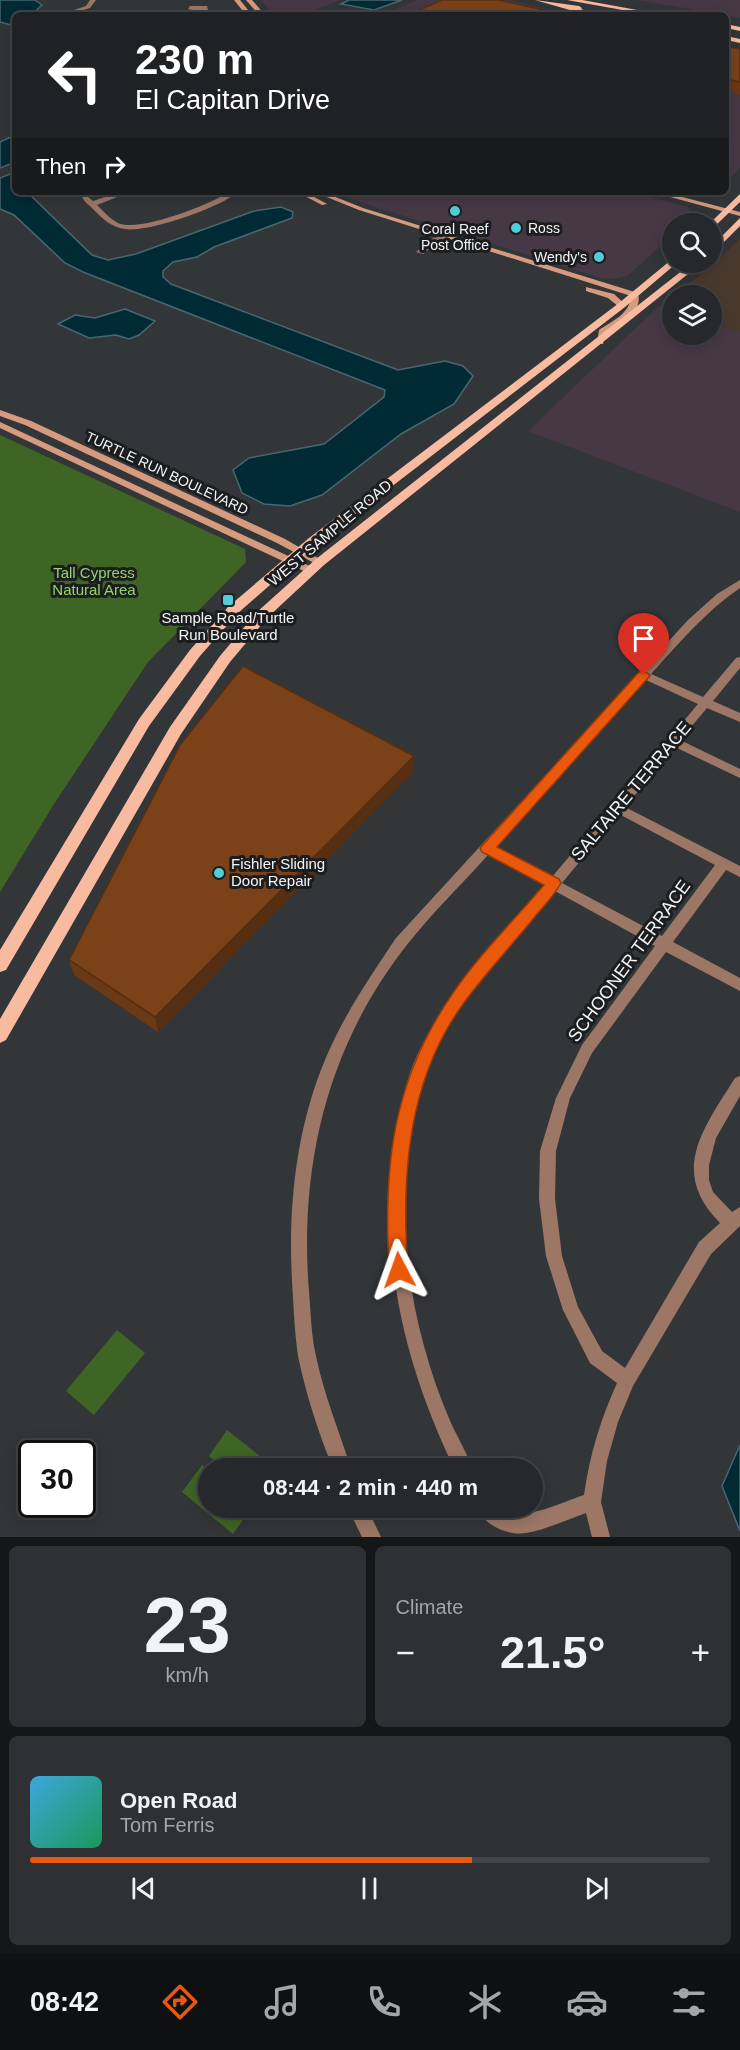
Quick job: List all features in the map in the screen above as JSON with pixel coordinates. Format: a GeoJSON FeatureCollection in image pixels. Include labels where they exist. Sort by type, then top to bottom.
{"type":"FeatureCollection","features":[{"type":"Feature","properties":{"kind":"main road"},"geometry":{"type":"LineString","coordinates":[[536,0],[583,12]]}},
{"type":"Feature","properties":{"kind":"main road"},"geometry":{"type":"LineString","coordinates":[[536,0],[596,12]]}},
{"type":"Feature","properties":{"kind":"main road"},"geometry":{"type":"LineString","coordinates":[[560,0],[619,12]]}},
{"type":"Feature","properties":{"kind":"main road"},"geometry":{"type":"LineString","coordinates":[[570,0],[644,12]]}},
{"type":"Feature","properties":{"kind":"main road"},"geometry":{"type":"LineString","coordinates":[[733,207],[740,197]]}},
{"type":"Feature","properties":{"kind":"main road"},"geometry":{"type":"LineString","coordinates":[[722,240],[740,221]]}},
{"type":"Feature","properties":{"kind":"main road","name":"WEST SAMPLE ROAD"},"geometry":{"type":"LineString","coordinates":[[0,965],[144,723],[195,653],[233,610],[295,556],[662,272]]}},
{"type":"Feature","properties":{"kind":"main road","name":"WEST SAMPLE ROAD"},"geometry":{"type":"LineString","coordinates":[[0,1035],[175,730],[225,659],[262,615],[315,566],[685,273]]}},
{"type":"Feature","properties":{"kind":"main road"},"geometry":{"type":"LineString","coordinates":[[507,392],[508,407],[511,412]]}},
{"type":"Feature","properties":{"kind":"street"},"geometry":{"type":"LineString","coordinates":[[237,0],[247,12]]}},
{"type":"Feature","properties":{"kind":"street"},"geometry":{"type":"LineString","coordinates":[[249,0],[259,12]]}},
{"type":"Feature","properties":{"kind":"street"},"geometry":{"type":"LineString","coordinates":[[83,8],[92,2]]}},
{"type":"Feature","properties":{"kind":"street"},"geometry":{"type":"LineString","coordinates":[[84,195],[116,224],[127,227],[150,225],[230,195]]}},
{"type":"Feature","properties":{"kind":"street"},"geometry":{"type":"LineString","coordinates":[[92,204],[118,195]]}},
{"type":"Feature","properties":{"kind":"street"},"geometry":{"type":"LineString","coordinates":[[306,195],[324,204],[436,240],[448,240],[635,295],[634,308],[602,332],[600,342]]}},
{"type":"Feature","properties":{"kind":"street"},"geometry":{"type":"LineString","coordinates":[[324,195],[599,292],[617,299],[622,305]]}},
{"type":"Feature","properties":{"kind":"street"},"geometry":{"type":"LineString","coordinates":[[671,195],[733,207]]}},
{"type":"Feature","properties":{"kind":"street"},"geometry":{"type":"LineString","coordinates":[[695,195],[733,207],[740,214]]}},
{"type":"Feature","properties":{"kind":"street"},"geometry":{"type":"LineString","coordinates":[[436,240],[423,253],[448,240]]}},
{"type":"Feature","properties":{"kind":"street","name":"TURTLE RUN BOULEVARD"},"geometry":{"type":"LineString","coordinates":[[0,413],[28,423],[315,566]]}},
{"type":"Feature","properties":{"kind":"street","name":"TURTLE RUN BOULEVARD"},"geometry":{"type":"LineString","coordinates":[[0,425],[295,556]]}},
{"type":"Feature","properties":{"kind":"street"},"geometry":{"type":"LineString","coordinates":[[338,1458],[327,1430],[306,1354],[299,1276],[300,1200],[309,1133],[332,1061],[360,1001],[401,942],[692,622],[720,596],[740,583]]}},
{"type":"Feature","properties":{"kind":"street","name":"SALTAIRE TERRACE"},"geometry":{"type":"LineString","coordinates":[[459,1458],[430,1396],[411,1331],[399,1270],[395,1215],[398,1162],[408,1106],[424,1056],[459,997],[672,741],[738,666]]}},
{"type":"Feature","properties":{"kind":"street"},"geometry":{"type":"LineString","coordinates":[[644,675],[740,718]]}},
{"type":"Feature","properties":{"kind":"street"},"geometry":{"type":"LineString","coordinates":[[672,741],[740,774]]}},
{"type":"Feature","properties":{"kind":"street"},"geometry":{"type":"LineString","coordinates":[[617,808],[740,872]]}},
{"type":"Feature","properties":{"kind":"street"},"geometry":{"type":"LineString","coordinates":[[487,848],[740,985]]}},
{"type":"Feature","properties":{"kind":"street","name":"SCHOONER TERRACE"},"geometry":{"type":"LineString","coordinates":[[627,1380],[596,1357],[571,1310],[554,1256],[547,1199],[548,1151],[563,1098],[587,1048],[724,863]]}},
{"type":"Feature","properties":{"kind":"street"},"geometry":{"type":"LineString","coordinates":[[601,1537],[591,1502],[598,1461],[609,1421],[627,1380],[705,1248],[735,1218],[706,1196],[699,1170],[704,1149],[716,1122],[740,1083]]}},
{"type":"Feature","properties":{"kind":"street"},"geometry":{"type":"LineString","coordinates":[[543,1518],[591,1502]]}},
{"type":"Feature","properties":{"kind":"street"},"geometry":{"type":"LineString","coordinates":[[362,1518],[372,1537]]}},
{"type":"Feature","properties":{"kind":"street"},"geometry":{"type":"LineString","coordinates":[[499,1518],[524,1524],[542,1518]]}},
{"type":"Feature","properties":{"kind":"shaded area"},"geometry":{"type":"Polygon","coordinates":[[[261,0],[340,0],[310,12],[271,12],[261,0]]]}},
{"type":"Feature","properties":{"kind":"shaded area"},"geometry":{"type":"Polygon","coordinates":[[[417,0],[508,0],[561,12],[389,12],[417,0]]]}},
{"type":"Feature","properties":{"kind":"shaded area"},"geometry":{"type":"Polygon","coordinates":[[[636,0],[740,0],[740,18],[729,16],[729,12],[690,9],[636,0]]]}},
{"type":"Feature","properties":{"kind":"shaded area"},"geometry":{"type":"Polygon","coordinates":[[[729,53],[740,55],[740,168],[729,179],[729,53]]]}},
{"type":"Feature","properties":{"kind":"shaded area"},"geometry":{"type":"Polygon","coordinates":[[[338,195],[642,195],[688,207],[691,213],[662,213],[662,245],[627,276],[612,279],[601,278],[338,195]]]}},
{"type":"Feature","properties":{"kind":"shaded area"},"geometry":{"type":"Polygon","coordinates":[[[740,239],[740,332],[722,326],[722,285],[686,285],[703,273],[722,273],[722,256],[740,239]]]}},
{"type":"Feature","properties":{"kind":"shaded area"},"geometry":{"type":"Polygon","coordinates":[[[659,306],[662,307],[662,345],[722,345],[722,326],[740,332],[740,512],[528,431],[659,306]]]}},
{"type":"Feature","properties":{"kind":"green space","name":"Tall Cypress Natural Area"},"geometry":{"type":"Polygon","coordinates":[[[0,435],[245,549],[246,562],[148,662],[54,804],[0,892],[0,435]]]}},
{"type":"Feature","properties":{"kind":"green space"},"geometry":{"type":"Polygon","coordinates":[[[117,1330],[145,1353],[94,1415],[66,1391],[117,1330]]]}},
{"type":"Feature","properties":{"kind":"green space"},"geometry":{"type":"Polygon","coordinates":[[[227,1430],[262,1458],[211,1458],[209,1456],[227,1430]]]}},
{"type":"Feature","properties":{"kind":"green space"},"geometry":{"type":"Polygon","coordinates":[[[198,1470],[198,1505],[182,1492],[198,1470]]]}},
{"type":"Feature","properties":{"kind":"green space"},"geometry":{"type":"Polygon","coordinates":[[[214,1518],[244,1518],[233,1534],[214,1518]]]}},
{"type":"Feature","properties":{"kind":"water"},"geometry":{"type":"Polygon","coordinates":[[[0,0],[35,0],[42,5],[34,12],[12,12],[12,25],[0,22],[0,0]]]}},
{"type":"Feature","properties":{"kind":"water"},"geometry":{"type":"Polygon","coordinates":[[[349,0],[402,0],[374,10],[341,4],[349,0]]]}},
{"type":"Feature","properties":{"kind":"water"},"geometry":{"type":"Polygon","coordinates":[[[12,136],[12,163],[0,168],[0,142],[12,136]]]}},
{"type":"Feature","properties":{"kind":"water"},"geometry":{"type":"Polygon","coordinates":[[[12,173],[12,195],[30,195],[92,255],[108,260],[136,254],[254,211],[281,207],[293,212],[292,218],[214,247],[197,257],[173,262],[163,271],[163,277],[171,284],[398,370],[445,361],[463,366],[473,376],[454,404],[401,434],[322,495],[290,506],[264,504],[242,493],[233,470],[249,458],[324,444],[384,397],[385,390],[65,263],[14,215],[0,209],[0,178],[12,173]]]}},
{"type":"Feature","properties":{"kind":"water"},"geometry":{"type":"Polygon","coordinates":[[[125,309],[155,321],[139,335],[129,339],[116,335],[89,338],[58,324],[75,315],[95,318],[125,309]]]}},
{"type":"Feature","properties":{"kind":"water"},"geometry":{"type":"Polygon","coordinates":[[[740,1445],[740,1531],[722,1486],[740,1445]]]}},
{"type":"Feature","properties":{"kind":"building"},"geometry":{"type":"Polygon","coordinates":[[[442,0],[499,0],[553,12],[415,12],[442,0]]]}},
{"type":"Feature","properties":{"kind":"building"},"geometry":{"type":"Polygon","coordinates":[[[729,47],[740,49],[740,82],[729,80],[729,47]]]}},
{"type":"Feature","properties":{"kind":"building","name":"Fishler Sliding Door Repair"},"geometry":{"type":"Polygon","coordinates":[[[243,666],[414,756],[155,1017],[69,960],[180,745],[243,666]]]}},
{"type":"Feature","properties":{"kind":"place","name":"Coral Reef Post Office"},"geometry":{"type":"Point","coordinates":[455,211]}},
{"type":"Feature","properties":{"kind":"place","name":"Ross"},"geometry":{"type":"Point","coordinates":[516,228]}},
{"type":"Feature","properties":{"kind":"place","name":"Wendy's"},"geometry":{"type":"Point","coordinates":[599,257]}},
{"type":"Feature","properties":{"kind":"place","name":"Sample Road/Turtle Run Boulevard"},"geometry":{"type":"Point","coordinates":[228,600]}},
{"type":"Feature","properties":{"kind":"place","name":"Fishler Sliding Door Repair"},"geometry":{"type":"Point","coordinates":[219,873]}},
{"type":"Feature","properties":{"kind":"route"},"geometry":{"type":"LineString","coordinates":[[399,1270],[395,1215],[398,1162],[408,1106],[424,1056],[459,997],[554,883],[487,848],[644,675]]}}]}
